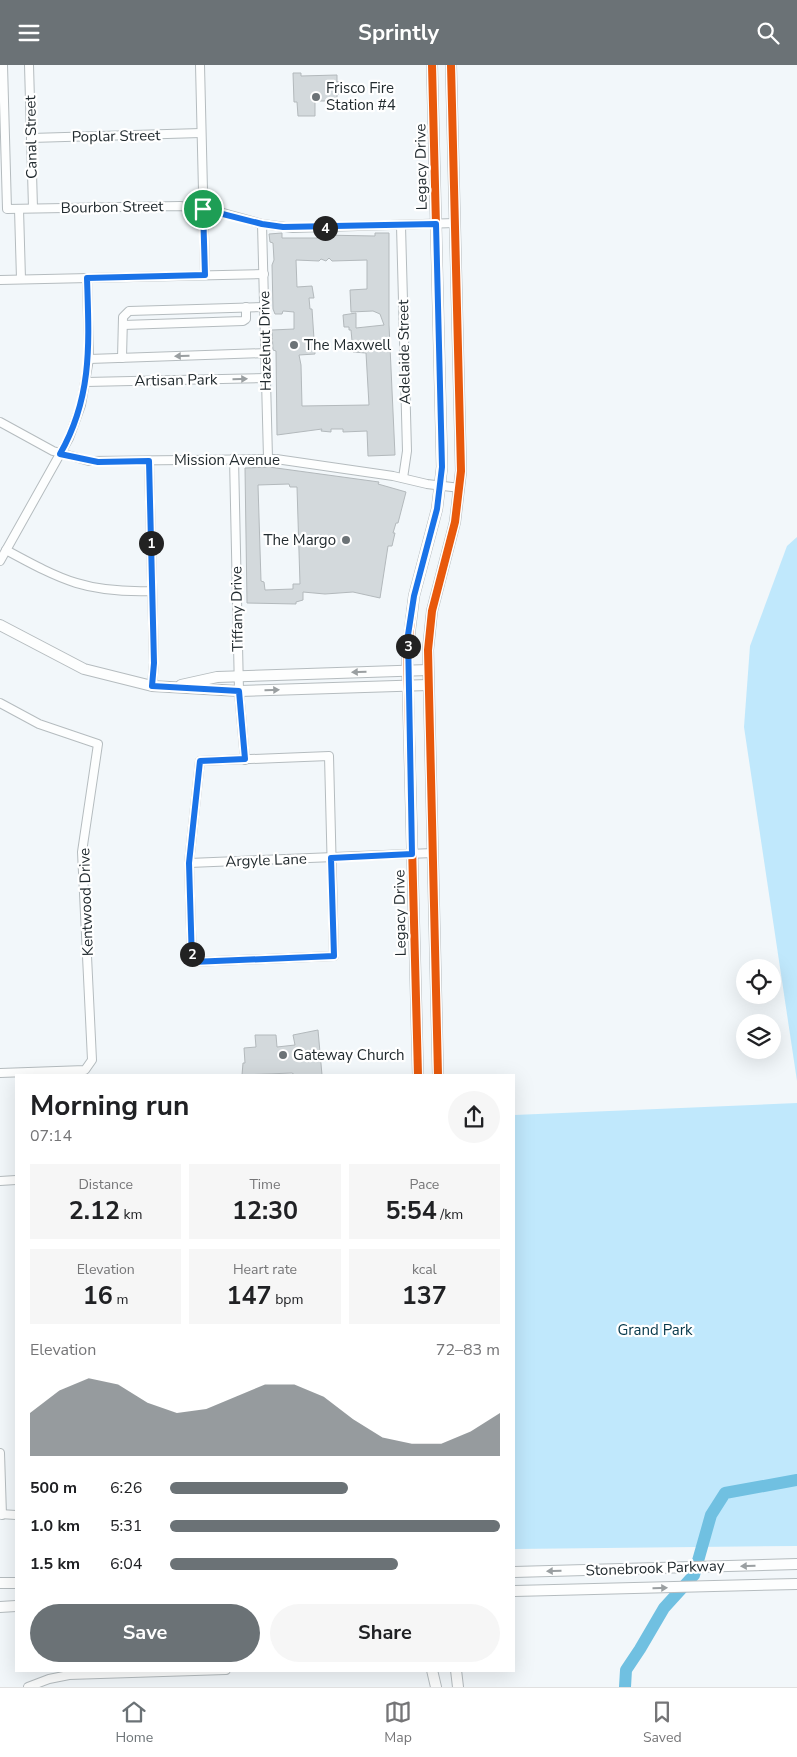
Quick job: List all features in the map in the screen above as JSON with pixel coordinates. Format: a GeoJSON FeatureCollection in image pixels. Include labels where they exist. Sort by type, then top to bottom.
{"type":"FeatureCollection","features":[{"type":"Feature","properties":{"kind":"main road","name":"Legacy Drive"},"geometry":{"type":"LineString","coordinates":[[418,1074],[408,635],[414,596],[429,542],[440,486],[443,452],[432,65]]}},
{"type":"Feature","properties":{"kind":"main road"},"geometry":{"type":"LineString","coordinates":[[438,1074],[428,670],[432,611],[451,536],[460,489],[461,453],[451,65]]}},
{"type":"Feature","properties":{"kind":"main road"},"geometry":{"type":"LineString","coordinates":[[0,625],[84,669],[152,686],[239,691],[428,685]]}},
{"type":"Feature","properties":{"kind":"main road"},"geometry":{"type":"LineString","coordinates":[[171,688],[217,677],[428,670]]}},
{"type":"Feature","properties":{"kind":"main road","name":"Stonebrook Parkway"},"geometry":{"type":"LineString","coordinates":[[515,1572],[797,1564]]}},
{"type":"Feature","properties":{"kind":"main road"},"geometry":{"type":"LineString","coordinates":[[0,1583],[15,1583]]}},
{"type":"Feature","properties":{"kind":"main road","name":"Stonebrook Parkway"},"geometry":{"type":"LineString","coordinates":[[515,1591],[793,1584]]}},
{"type":"Feature","properties":{"kind":"main road"},"geometry":{"type":"LineString","coordinates":[[0,1607],[15,1606]]}},
{"type":"Feature","properties":{"kind":"main road"},"geometry":{"type":"LineString","coordinates":[[432,1672],[436,1687]]}},
{"type":"Feature","properties":{"kind":"main road"},"geometry":{"type":"LineString","coordinates":[[456,1672],[458,1687]]}},
{"type":"Feature","properties":{"kind":"street","name":"Canal Street"},"geometry":{"type":"LineString","coordinates":[[3,65],[7,209]]}},
{"type":"Feature","properties":{"kind":"street","name":"Canal Street"},"geometry":{"type":"LineString","coordinates":[[29,65],[33,208]]}},
{"type":"Feature","properties":{"kind":"street"},"geometry":{"type":"LineString","coordinates":[[200,65],[205,275]]}},
{"type":"Feature","properties":{"kind":"street","name":"Poplar Street"},"geometry":{"type":"LineString","coordinates":[[31,138],[201,133]]}},
{"type":"Feature","properties":{"kind":"street","name":"Bourbon Street"},"geometry":{"type":"LineString","coordinates":[[7,209],[168,205],[203,209],[262,224],[293,228],[455,223]]}},
{"type":"Feature","properties":{"kind":"street"},"geometry":{"type":"LineString","coordinates":[[19,209],[21,279]]}},
{"type":"Feature","properties":{"kind":"street","name":"Hazelnut Drive"},"geometry":{"type":"LineString","coordinates":[[262,224],[268,458]]}},
{"type":"Feature","properties":{"kind":"street","name":"Adelaide Street"},"geometry":{"type":"LineString","coordinates":[[401,226],[407,451],[403,478]]}},
{"type":"Feature","properties":{"kind":"street"},"geometry":{"type":"LineString","coordinates":[[0,280],[264,274]]}},
{"type":"Feature","properties":{"kind":"street"},"geometry":{"type":"LineString","coordinates":[[0,561],[60,454],[78,417],[89,359],[87,278]]}},
{"type":"Feature","properties":{"kind":"street"},"geometry":{"type":"LineString","coordinates":[[123,325],[243,321],[246,319],[246,307]]}},
{"type":"Feature","properties":{"kind":"street"},"geometry":{"type":"LineString","coordinates":[[122,358],[123,317],[129,311],[264,307]]}},
{"type":"Feature","properties":{"kind":"street","name":"Artisan Park"},"geometry":{"type":"LineString","coordinates":[[89,359],[266,353]]}},
{"type":"Feature","properties":{"kind":"street","name":"Artisan Park"},"geometry":{"type":"LineString","coordinates":[[86,382],[266,378]]}},
{"type":"Feature","properties":{"kind":"street","name":"Mission Avenue"},"geometry":{"type":"LineString","coordinates":[[0,422],[60,454],[98,462],[268,458],[403,478],[460,489]]}},
{"type":"Feature","properties":{"kind":"street","name":"Tiffany Drive"},"geometry":{"type":"LineString","coordinates":[[234,458],[239,691],[245,759]]}},
{"type":"Feature","properties":{"kind":"street"},"geometry":{"type":"LineString","coordinates":[[149,461],[154,663],[152,686]]}},
{"type":"Feature","properties":{"kind":"street"},"geometry":{"type":"LineString","coordinates":[[6,550],[72,583],[107,591],[152,591]]}},
{"type":"Feature","properties":{"kind":"street","name":"Kentwood Drive"},"geometry":{"type":"LineString","coordinates":[[0,703],[39,724],[98,744],[82,852],[92,1060],[85,1070],[0,1073]]}},
{"type":"Feature","properties":{"kind":"street"},"geometry":{"type":"LineString","coordinates":[[329,756],[334,956],[192,962],[189,863],[200,761],[245,759],[329,756]]}},
{"type":"Feature","properties":{"kind":"street","name":"Argyle Lane"},"geometry":{"type":"LineString","coordinates":[[189,863],[433,853]]}},
{"type":"Feature","properties":{"kind":"street"},"geometry":{"type":"LineString","coordinates":[[0,1181],[15,1180]]}},
{"type":"Feature","properties":{"kind":"street"},"geometry":{"type":"LineString","coordinates":[[0,1453],[1,1514],[15,1515]]}},
{"type":"Feature","properties":{"kind":"street"},"geometry":{"type":"LineString","coordinates":[[28,1687],[49,1679],[69,1675],[158,1672]]}},
{"type":"Feature","properties":{"kind":"green space"},"geometry":{"type":"Polygon","coordinates":[[[797,537],[797,1081],[781,974],[781,959],[779,959],[744,727],[750,646],[787,546],[797,537]]]}},
{"type":"Feature","properties":{"kind":"green space","name":"Grand Park"},"geometry":{"type":"Polygon","coordinates":[[[797,1103],[797,1546],[515,1549],[515,1115],[797,1103]]]}},
{"type":"Feature","properties":{"kind":"building","name":"Frisco Fire Station #4"},"geometry":{"type":"Polygon","coordinates":[[[293,73],[301,73],[301,76],[337,75],[337,82],[340,81],[341,94],[337,94],[337,101],[315,101],[315,116],[298,116],[297,102],[294,102],[293,73]]]}},
{"type":"Feature","properties":{"kind":"building","name":"The Maxwell"},"geometry":{"type":"Polygon","coordinates":[[[282,233],[282,238],[320,238],[321,235],[375,236],[375,233],[389,233],[389,325],[395,455],[368,456],[367,431],[343,432],[343,429],[331,429],[331,432],[321,431],[322,429],[277,435],[276,351],[273,350],[272,330],[294,329],[294,312],[283,311],[282,314],[275,314],[273,309],[272,265],[274,260],[273,243],[270,242],[269,234],[282,233]],[[329,258],[326,261],[321,259],[319,261],[296,260],[297,287],[312,286],[314,298],[309,298],[310,309],[312,309],[315,354],[299,355],[302,406],[369,405],[366,353],[353,352],[351,330],[349,330],[349,327],[344,327],[343,315],[356,313],[356,328],[384,325],[380,314],[373,311],[351,312],[350,290],[367,289],[367,260],[332,261],[329,258]]]}},
{"type":"Feature","properties":{"kind":"building","name":"The Margo"},"geometry":{"type":"Polygon","coordinates":[[[269,467],[379,482],[378,484],[406,492],[398,523],[396,523],[393,533],[395,533],[392,546],[388,546],[380,598],[353,592],[325,594],[303,592],[303,600],[296,602],[296,604],[247,603],[245,468],[269,467]],[[289,484],[258,485],[261,581],[264,582],[265,590],[293,589],[293,584],[300,584],[297,487],[290,487],[289,484]]]}},
{"type":"Feature","properties":{"kind":"building","name":"Gateway Church"},"geometry":{"type":"Polygon","coordinates":[[[318,1030],[322,1074],[242,1074],[243,1063],[245,1063],[244,1048],[256,1047],[255,1035],[276,1035],[277,1047],[295,1045],[293,1035],[318,1030]]]}},
{"type":"Feature","properties":{"kind":"waterway"},"geometry":{"type":"LineString","coordinates":[[625,1687],[626,1670],[664,1608],[694,1575],[711,1515],[725,1493],[797,1480]]}},
{"type":"Feature","properties":{"kind":"cycle path"},"geometry":{"type":"LineString","coordinates":[[418,1074],[407,654],[414,596],[437,509],[442,467],[432,65]]}},
{"type":"Feature","properties":{"kind":"cycle path"},"geometry":{"type":"LineString","coordinates":[[438,1074],[428,650],[432,611],[455,522],[461,471],[451,65]]}},
{"type":"Feature","properties":{"kind":"place","name":"Frisco Fire Station #4"},"geometry":{"type":"Point","coordinates":[316,97]}},
{"type":"Feature","properties":{"kind":"place","name":"The Maxwell"},"geometry":{"type":"Point","coordinates":[294,345]}},
{"type":"Feature","properties":{"kind":"place","name":"The Margo"},"geometry":{"type":"Point","coordinates":[346,540]}},
{"type":"Feature","properties":{"kind":"place","name":"Gateway Church"},"geometry":{"type":"Point","coordinates":[283,1055]}},
{"type":"Feature","properties":{"kind":"route"},"geometry":{"type":"LineString","coordinates":[[203,209],[252,222],[283,227],[436,224],[443,452],[437,509],[414,596],[408,635],[412,854],[331,858],[334,956],[192,962],[188,872],[189,848],[200,761],[245,759],[239,691],[152,686],[154,663],[149,461],[98,462],[60,454],[78,417],[88,370],[87,278],[205,275],[203,209]]}}]}
